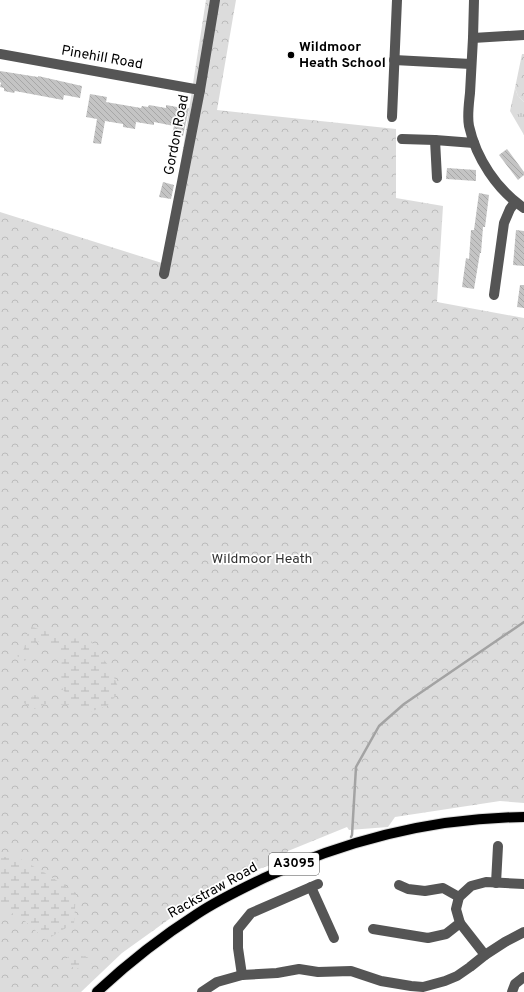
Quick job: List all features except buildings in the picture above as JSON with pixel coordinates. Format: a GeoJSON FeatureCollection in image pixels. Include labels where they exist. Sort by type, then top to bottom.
{"type":"FeatureCollection","features":[{"type":"Feature","properties":{"kind":"main road","name":"Rackstraw Road"},"geometry":{"type":"LineString","coordinates":[[97,992],[139,955],[198,913],[251,884],[296,863],[357,842],[422,827],[477,818],[524,817]]}},
{"type":"Feature","properties":{"kind":"street","name":"Gordon Road"},"geometry":{"type":"LineString","coordinates":[[164,274],[200,90],[214,0]]}},
{"type":"Feature","properties":{"kind":"street"},"geometry":{"type":"LineString","coordinates":[[392,116],[397,0]]}},
{"type":"Feature","properties":{"kind":"street"},"geometry":{"type":"LineString","coordinates":[[474,0],[469,125],[474,143],[481,159],[497,184],[515,202],[524,208]]}},
{"type":"Feature","properties":{"kind":"street"},"geometry":{"type":"LineString","coordinates":[[473,38],[524,35]]}},
{"type":"Feature","properties":{"kind":"street","name":"Pinehill Road"},"geometry":{"type":"LineString","coordinates":[[0,54],[200,90]]}},
{"type":"Feature","properties":{"kind":"street"},"geometry":{"type":"LineString","coordinates":[[394,60],[471,64]]}},
{"type":"Feature","properties":{"kind":"street"},"geometry":{"type":"LineString","coordinates":[[402,139],[474,143]]}},
{"type":"Feature","properties":{"kind":"street"},"geometry":{"type":"LineString","coordinates":[[435,140],[437,178]]}},
{"type":"Feature","properties":{"kind":"street"},"geometry":{"type":"LineString","coordinates":[[494,295],[504,224],[510,209],[515,202]]}},
{"type":"Feature","properties":{"kind":"street"},"geometry":{"type":"LineString","coordinates":[[496,883],[498,846]]}},
{"type":"Feature","properties":{"kind":"street"},"geometry":{"type":"LineString","coordinates":[[485,955],[460,923],[456,909],[459,897],[471,886],[486,882],[524,884]]}},
{"type":"Feature","properties":{"kind":"street"},"geometry":{"type":"LineString","coordinates":[[399,885],[408,889],[425,891],[442,888],[459,897]]}},
{"type":"Feature","properties":{"kind":"street"},"geometry":{"type":"LineString","coordinates":[[242,975],[238,948],[238,930],[251,913],[315,886],[334,938]]}},
{"type":"Feature","properties":{"kind":"street"},"geometry":{"type":"LineString","coordinates":[[373,930],[428,938],[446,934],[460,923]]}},
{"type":"Feature","properties":{"kind":"street"},"geometry":{"type":"LineString","coordinates":[[202,992],[217,982],[242,975],[277,973],[299,969],[318,972],[351,971],[381,981],[423,989],[457,976],[485,955],[524,932]]}},
{"type":"Feature","properties":{"kind":"street"},"geometry":{"type":"LineString","coordinates":[[512,992],[515,984],[524,977]]}},
{"type":"Feature","properties":{"kind":"green space","name":"Wildmoor Heath"},"geometry":{"type":"Polygon","coordinates":[[[206,0],[236,0],[217,110],[396,129],[396,198],[443,206],[437,302],[524,318],[524,803],[500,801],[395,817],[388,827],[349,830],[347,827],[288,851],[280,862],[246,873],[244,869],[232,874],[122,953],[81,992],[0,992],[0,212],[165,264],[206,0]]]}},
{"type":"Feature","properties":{"kind":"green space"},"geometry":{"type":"Polygon","coordinates":[[[522,54],[524,54],[524,102],[518,96],[515,88],[522,54]]]}},
{"type":"Feature","properties":{"kind":"green space"},"geometry":{"type":"Polygon","coordinates":[[[515,88],[518,96],[524,102],[524,135],[510,111],[515,88]]]}},
{"type":"Feature","properties":{"kind":"green space"},"geometry":{"type":"Polygon","coordinates":[[[29,626],[70,639],[89,637],[98,653],[109,666],[120,691],[107,706],[86,713],[74,705],[45,704],[32,710],[23,702],[35,695],[47,702],[69,698],[62,688],[62,658],[50,646],[37,641],[25,661],[17,656],[24,649],[29,626]]]}},
{"type":"Feature","properties":{"kind":"green space"},"geometry":{"type":"Polygon","coordinates":[[[0,857],[17,857],[76,893],[74,923],[46,940],[25,921],[0,906],[0,857]]]}},
{"type":"Feature","properties":{"kind":"green space"},"geometry":{"type":"Polygon","coordinates":[[[71,955],[83,956],[94,961],[82,969],[74,968],[68,965],[66,959],[71,955]]]}},
{"type":"Feature","properties":{"kind":"waterway"},"geometry":{"type":"LineString","coordinates":[[351,837],[356,767],[379,726],[404,704],[524,622]]}},
{"type":"Feature","properties":{"kind":"place","name":"Wildmoor Heath School"},"geometry":{"type":"Point","coordinates":[291,55]}}]}
